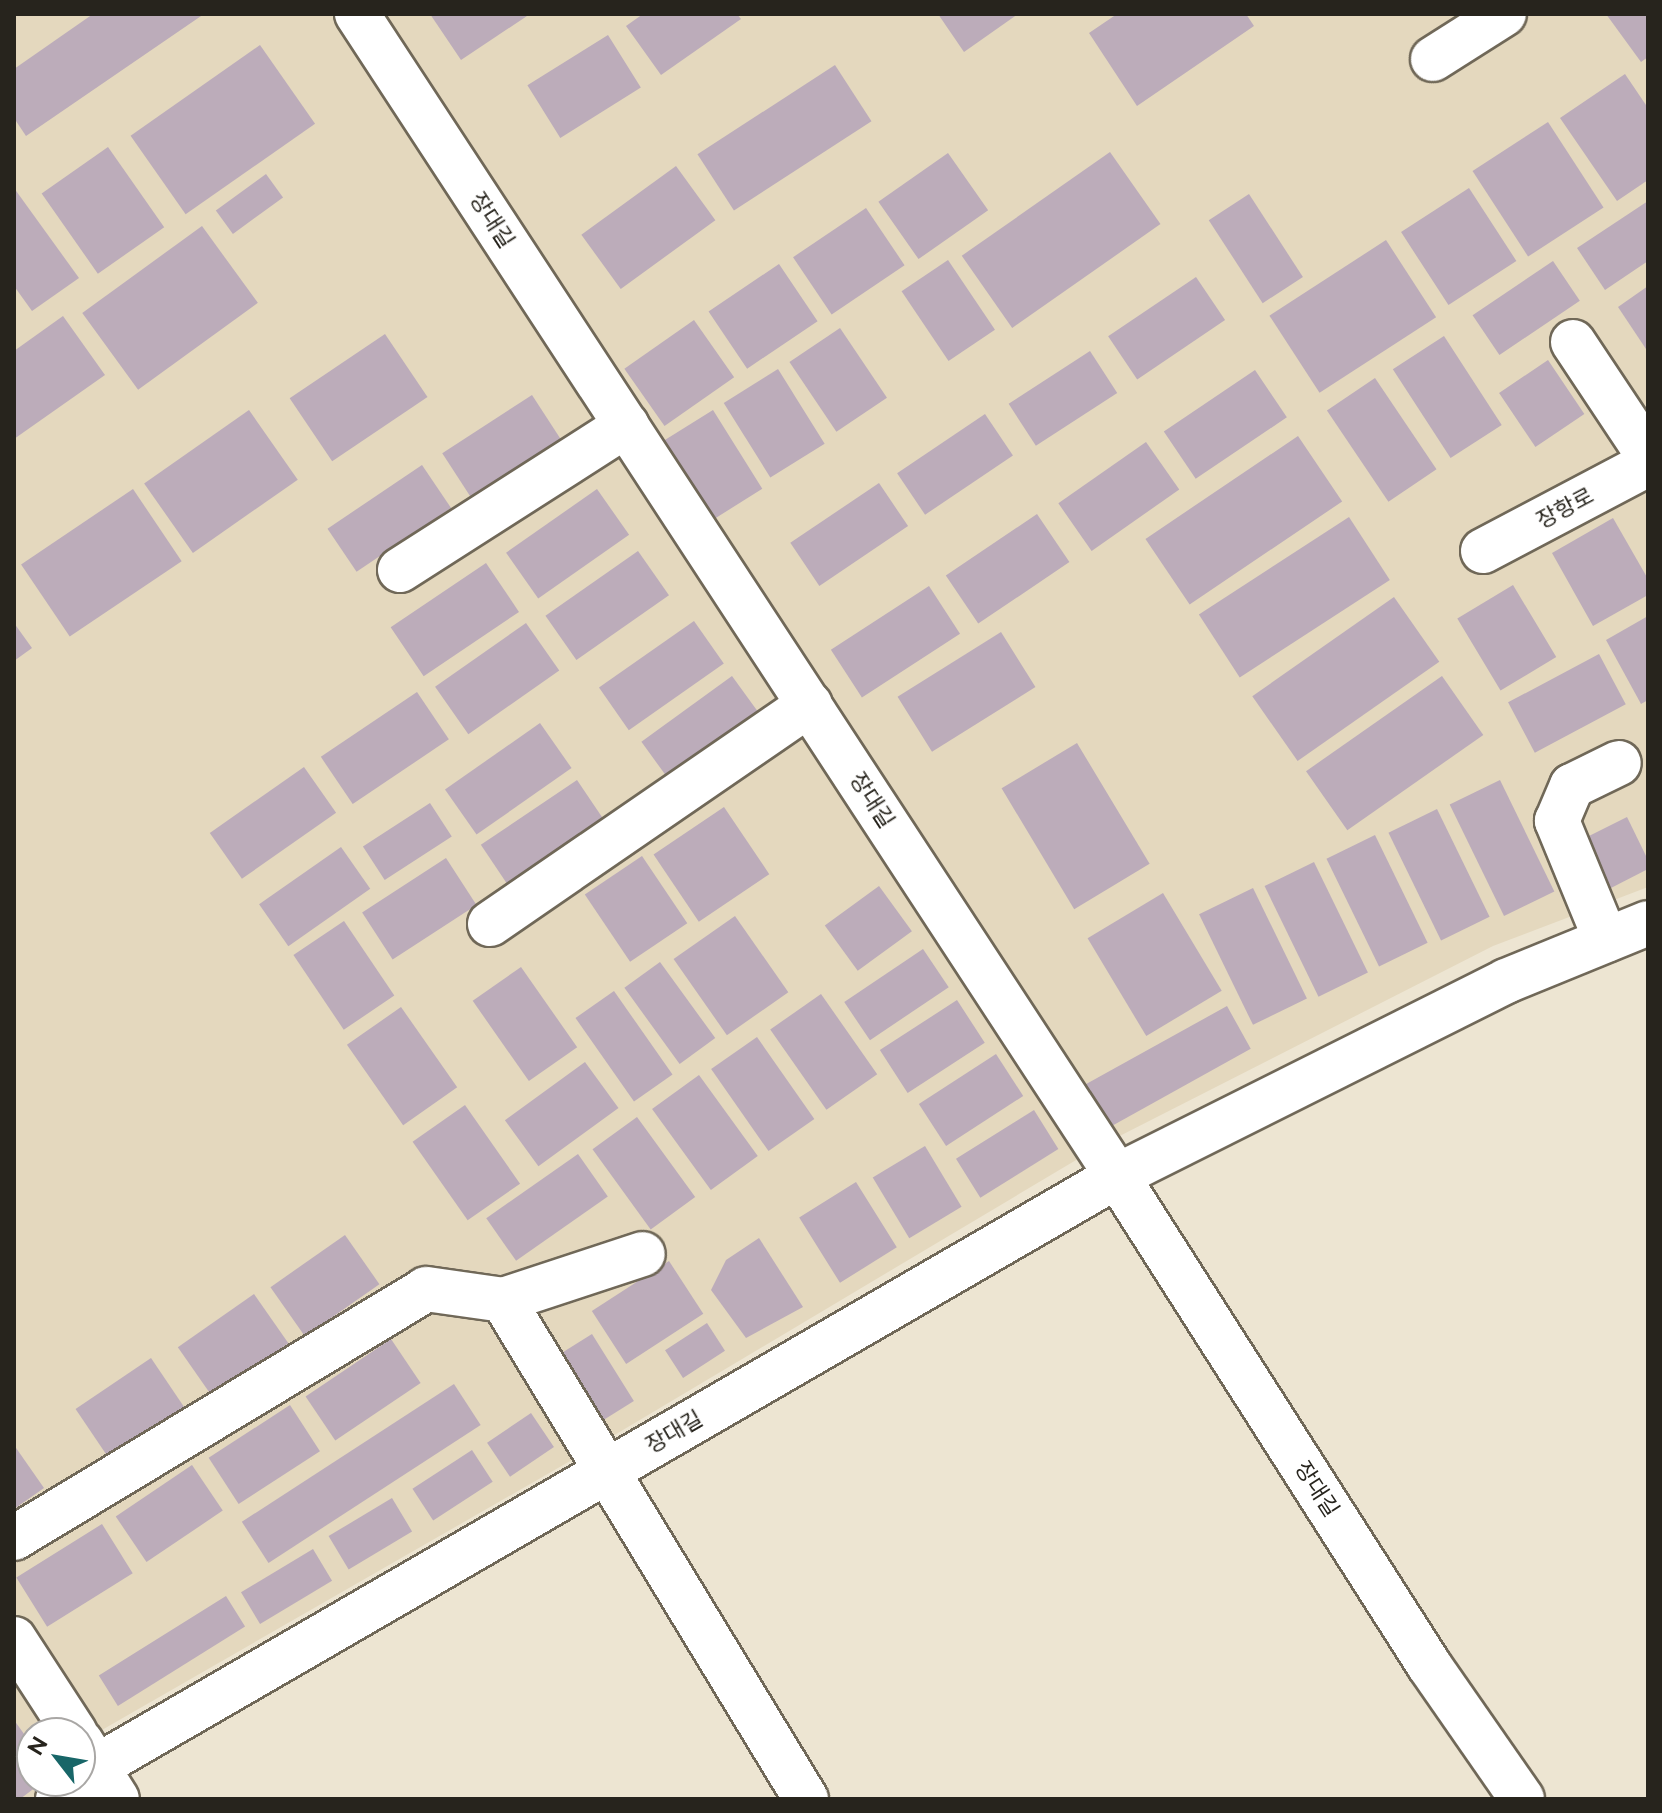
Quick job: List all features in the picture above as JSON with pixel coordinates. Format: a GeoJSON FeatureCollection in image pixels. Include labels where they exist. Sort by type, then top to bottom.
{"type":"FeatureCollection","features":[{"type":"Feature","properties":{"kind":"street","name":"장대길"},"geometry":{"type":"LineString","coordinates":[[357,14],[1117,1176],[1421,1652],[1522,1799]]}},
{"type":"Feature","properties":{"kind":"street"},"geometry":{"type":"LineString","coordinates":[[1433,59],[1504,14]]}},
{"type":"Feature","properties":{"kind":"street"},"geometry":{"type":"LineString","coordinates":[[1573,342],[1648,455]]}},
{"type":"Feature","properties":{"kind":"street"},"geometry":{"type":"LineString","coordinates":[[400,570],[627,425]]}},
{"type":"Feature","properties":{"kind":"street","name":"장항로"},"geometry":{"type":"LineString","coordinates":[[1483,551],[1648,464]]}},
{"type":"Feature","properties":{"kind":"street"},"geometry":{"type":"LineString","coordinates":[[490,924],[810,704]]}},
{"type":"Feature","properties":{"kind":"street"},"geometry":{"type":"LineString","coordinates":[[1606,940],[1557,821],[1572,786],[1619,763]]}},
{"type":"Feature","properties":{"kind":"street","name":"장대길"},"geometry":{"type":"LineString","coordinates":[[96,1758],[605,1472],[1117,1176],[1506,981],[1648,923]]}},
{"type":"Feature","properties":{"kind":"street"},"geometry":{"type":"LineString","coordinates":[[14,1538],[426,1289],[503,1300],[643,1254]]}},
{"type":"Feature","properties":{"kind":"street"},"geometry":{"type":"LineString","coordinates":[[503,1300],[806,1799]]}},
{"type":"Feature","properties":{"kind":"street"},"geometry":{"type":"LineString","coordinates":[[14,1639],[64,1717]]}},
{"type":"Feature","properties":{"kind":"shaded area"},"geometry":{"type":"Polygon","coordinates":[[[14,14],[1648,14],[1648,887],[1493,946],[1098,1147],[591,1449],[96,1733],[96,1717],[16,1717],[16,1797],[83,1799],[14,1799],[14,14]]]}},
{"type":"Feature","properties":{"kind":"building"},"geometry":{"type":"Polygon","coordinates":[[[93,14],[204,14],[26,136],[14,118],[14,69],[93,14]]]}},
{"type":"Feature","properties":{"kind":"building"},"geometry":{"type":"Polygon","coordinates":[[[430,14],[530,14],[461,60],[430,14]]]}},
{"type":"Feature","properties":{"kind":"building"},"geometry":{"type":"Polygon","coordinates":[[[643,14],[737,14],[741,19],[661,75],[626,26],[643,14]]]}},
{"type":"Feature","properties":{"kind":"building"},"geometry":{"type":"Polygon","coordinates":[[[938,14],[1018,14],[964,52],[938,14]]]}},
{"type":"Feature","properties":{"kind":"building"},"geometry":{"type":"Polygon","coordinates":[[[1117,14],[1246,14],[1254,26],[1137,106],[1089,33],[1117,14]]]}},
{"type":"Feature","properties":{"kind":"building"},"geometry":{"type":"Polygon","coordinates":[[[1606,14],[1648,14],[1648,57],[1641,62],[1606,14]]]}},
{"type":"Feature","properties":{"kind":"building"},"geometry":{"type":"Polygon","coordinates":[[[608,35],[641,88],[560,138],[527,85],[608,35]]]}},
{"type":"Feature","properties":{"kind":"building"},"geometry":{"type":"Polygon","coordinates":[[[260,45],[315,124],[186,214],[131,136],[260,45]]]}},
{"type":"Feature","properties":{"kind":"building"},"geometry":{"type":"Polygon","coordinates":[[[835,65],[871,121],[734,211],[697,154],[835,65]]]}},
{"type":"Feature","properties":{"kind":"building"},"geometry":{"type":"Polygon","coordinates":[[[1625,74],[1648,108],[1648,180],[1617,201],[1560,118],[1625,74]]]}},
{"type":"Feature","properties":{"kind":"building"},"geometry":{"type":"Polygon","coordinates":[[[1548,122],[1604,208],[1528,257],[1473,171],[1548,122]]]}},
{"type":"Feature","properties":{"kind":"building"},"geometry":{"type":"Polygon","coordinates":[[[108,147],[164,227],[98,274],[42,193],[108,147]]]}},
{"type":"Feature","properties":{"kind":"building"},"geometry":{"type":"Polygon","coordinates":[[[1110,152],[1160,224],[1012,328],[962,256],[1110,152]]]}},
{"type":"Feature","properties":{"kind":"building"},"geometry":{"type":"Polygon","coordinates":[[[948,153],[988,210],[919,259],[878,202],[948,153]]]}},
{"type":"Feature","properties":{"kind":"building"},"geometry":{"type":"Polygon","coordinates":[[[676,166],[715,220],[621,289],[581,235],[676,166]]]}},
{"type":"Feature","properties":{"kind":"building"},"geometry":{"type":"Polygon","coordinates":[[[266,174],[283,197],[233,234],[216,210],[266,174]]]}},
{"type":"Feature","properties":{"kind":"building"},"geometry":{"type":"Polygon","coordinates":[[[14,188],[79,278],[32,311],[14,286],[14,188]]]}},
{"type":"Feature","properties":{"kind":"building"},"geometry":{"type":"Polygon","coordinates":[[[1469,188],[1516,261],[1448,305],[1401,232],[1469,188]]]}},
{"type":"Feature","properties":{"kind":"building"},"geometry":{"type":"Polygon","coordinates":[[[1249,194],[1303,277],[1263,303],[1209,220],[1249,194]]]}},
{"type":"Feature","properties":{"kind":"building"},"geometry":{"type":"Polygon","coordinates":[[[1648,201],[1648,261],[1605,290],[1577,248],[1648,201]]]}},
{"type":"Feature","properties":{"kind":"building"},"geometry":{"type":"Polygon","coordinates":[[[866,208],[905,265],[832,314],[793,257],[866,208]]]}},
{"type":"Feature","properties":{"kind":"building"},"geometry":{"type":"Polygon","coordinates":[[[202,226],[258,303],[138,390],[82,313],[202,226]]]}},
{"type":"Feature","properties":{"kind":"building"},"geometry":{"type":"Polygon","coordinates":[[[1386,240],[1436,317],[1320,393],[1269,316],[1386,240]]]}},
{"type":"Feature","properties":{"kind":"building"},"geometry":{"type":"Polygon","coordinates":[[[948,260],[995,330],[949,361],[902,291],[948,260]]]}},
{"type":"Feature","properties":{"kind":"building"},"geometry":{"type":"Polygon","coordinates":[[[1553,261],[1580,301],[1499,355],[1473,315],[1553,261]]]}},
{"type":"Feature","properties":{"kind":"building"},"geometry":{"type":"Polygon","coordinates":[[[779,264],[818,321],[747,369],[709,312],[779,264]]]}},
{"type":"Feature","properties":{"kind":"building"},"geometry":{"type":"Polygon","coordinates":[[[1196,277],[1225,320],[1137,379],[1108,336],[1196,277]]]}},
{"type":"Feature","properties":{"kind":"building"},"geometry":{"type":"Polygon","coordinates":[[[1648,286],[1648,352],[1618,307],[1648,286]]]}},
{"type":"Feature","properties":{"kind":"building"},"geometry":{"type":"Polygon","coordinates":[[[63,316],[105,375],[14,439],[14,351],[63,316]]]}},
{"type":"Feature","properties":{"kind":"building"},"geometry":{"type":"Polygon","coordinates":[[[694,320],[734,377],[665,426],[624,369],[694,320]]]}},
{"type":"Feature","properties":{"kind":"building"},"geometry":{"type":"Polygon","coordinates":[[[840,328],[887,398],[836,432],[789,362],[840,328]]]}},
{"type":"Feature","properties":{"kind":"building"},"geometry":{"type":"Polygon","coordinates":[[[385,334],[427,397],[332,461],[290,398],[385,334]]]}},
{"type":"Feature","properties":{"kind":"building"},"geometry":{"type":"Polygon","coordinates":[[[1444,336],[1502,425],[1451,458],[1393,369],[1444,336]]]}},
{"type":"Feature","properties":{"kind":"building"},"geometry":{"type":"Polygon","coordinates":[[[1090,351],[1117,393],[1036,446],[1009,404],[1090,351]]]}},
{"type":"Feature","properties":{"kind":"building"},"geometry":{"type":"Polygon","coordinates":[[[1548,360],[1584,414],[1535,447],[1499,393],[1548,360]]]}},
{"type":"Feature","properties":{"kind":"building"},"geometry":{"type":"Polygon","coordinates":[[[778,369],[825,444],[770,478],[724,403],[778,369]]]}},
{"type":"Feature","properties":{"kind":"building"},"geometry":{"type":"Polygon","coordinates":[[[1255,370],[1287,417],[1196,479],[1164,432],[1255,370]]]}},
{"type":"Feature","properties":{"kind":"building"},"geometry":{"type":"Polygon","coordinates":[[[1375,378],[1437,469],[1388,502],[1327,410],[1375,378]]]}},
{"type":"Feature","properties":{"kind":"building"},"geometry":{"type":"Polygon","coordinates":[[[532,395],[561,440],[472,499],[442,453],[532,395]]]}},
{"type":"Feature","properties":{"kind":"building"},"geometry":{"type":"Polygon","coordinates":[[[249,410],[298,480],[193,553],[144,483],[249,410]]]}},
{"type":"Feature","properties":{"kind":"building"},"geometry":{"type":"Polygon","coordinates":[[[713,410],[762,489],[711,521],[661,442],[713,410]]]}},
{"type":"Feature","properties":{"kind":"building"},"geometry":{"type":"Polygon","coordinates":[[[985,414],[1013,455],[925,515],[897,473],[985,414]]]}},
{"type":"Feature","properties":{"kind":"building"},"geometry":{"type":"Polygon","coordinates":[[[1298,436],[1342,501],[1190,604],[1145,539],[1298,436]]]}},
{"type":"Feature","properties":{"kind":"building"},"geometry":{"type":"Polygon","coordinates":[[[1146,442],[1179,490],[1092,551],[1058,503],[1146,442]]]}},
{"type":"Feature","properties":{"kind":"building"},"geometry":{"type":"Polygon","coordinates":[[[422,465],[451,508],[357,572],[327,529],[422,465]]]}},
{"type":"Feature","properties":{"kind":"building"},"geometry":{"type":"Polygon","coordinates":[[[879,483],[908,526],[819,586],[790,543],[879,483]]]}},
{"type":"Feature","properties":{"kind":"building"},"geometry":{"type":"Polygon","coordinates":[[[133,489],[182,561],[70,637],[21,564],[133,489]]]}},
{"type":"Feature","properties":{"kind":"building"},"geometry":{"type":"Polygon","coordinates":[[[597,489],[629,535],[538,599],[506,553],[597,489]]]}},
{"type":"Feature","properties":{"kind":"building"},"geometry":{"type":"Polygon","coordinates":[[[1037,514],[1069,562],[978,624],[946,576],[1037,514]]]}},
{"type":"Feature","properties":{"kind":"building"},"geometry":{"type":"Polygon","coordinates":[[[1349,517],[1390,580],[1240,677],[1199,614],[1349,517]]]}},
{"type":"Feature","properties":{"kind":"building"},"geometry":{"type":"Polygon","coordinates":[[[1613,518],[1648,579],[1648,595],[1593,626],[1552,553],[1613,518]]]}},
{"type":"Feature","properties":{"kind":"building"},"geometry":{"type":"Polygon","coordinates":[[[638,551],[669,595],[576,660],[545,616],[638,551]]]}},
{"type":"Feature","properties":{"kind":"building"},"geometry":{"type":"Polygon","coordinates":[[[486,563],[519,612],[424,676],[391,627],[486,563]]]}},
{"type":"Feature","properties":{"kind":"building"},"geometry":{"type":"Polygon","coordinates":[[[1513,585],[1556,657],[1501,690],[1457,618],[1513,585]]]}},
{"type":"Feature","properties":{"kind":"building"},"geometry":{"type":"Polygon","coordinates":[[[929,586],[960,634],[862,698],[831,650],[929,586]]]}},
{"type":"Feature","properties":{"kind":"building"},"geometry":{"type":"Polygon","coordinates":[[[1394,597],[1439,662],[1298,761],[1252,696],[1394,597]]]}},
{"type":"Feature","properties":{"kind":"building"},"geometry":{"type":"Polygon","coordinates":[[[1648,616],[1648,700],[1641,704],[1606,640],[1648,616]]]}},
{"type":"Feature","properties":{"kind":"building"},"geometry":{"type":"Polygon","coordinates":[[[694,621],[724,664],[629,730],[599,688],[694,621]]]}},
{"type":"Feature","properties":{"kind":"building"},"geometry":{"type":"Polygon","coordinates":[[[14,623],[32,648],[14,661],[14,623]]]}},
{"type":"Feature","properties":{"kind":"building"},"geometry":{"type":"Polygon","coordinates":[[[526,623],[559,671],[468,734],[435,687],[526,623]]]}},
{"type":"Feature","properties":{"kind":"building"},"geometry":{"type":"Polygon","coordinates":[[[1001,632],[1035,687],[932,752],[898,697],[1001,632]]]}},
{"type":"Feature","properties":{"kind":"building"},"geometry":{"type":"Polygon","coordinates":[[[1599,654],[1626,704],[1535,753],[1508,702],[1599,654]]]}},
{"type":"Feature","properties":{"kind":"building"},"geometry":{"type":"Polygon","coordinates":[[[732,676],[759,713],[668,779],[641,742],[732,676]]]}},
{"type":"Feature","properties":{"kind":"building"},"geometry":{"type":"Polygon","coordinates":[[[1442,676],[1483,735],[1347,830],[1306,771],[1442,676]]]}},
{"type":"Feature","properties":{"kind":"building"},"geometry":{"type":"Polygon","coordinates":[[[417,692],[449,739],[353,804],[321,757],[417,692]]]}},
{"type":"Feature","properties":{"kind":"building"},"geometry":{"type":"Polygon","coordinates":[[[540,723],[572,768],[477,835],[445,790],[540,723]]]}},
{"type":"Feature","properties":{"kind":"building"},"geometry":{"type":"Polygon","coordinates":[[[1077,743],[1150,864],[1074,909],[1002,788],[1077,743]]]}},
{"type":"Feature","properties":{"kind":"building"},"geometry":{"type":"Polygon","coordinates":[[[304,767],[336,813],[242,879],[210,833],[304,767]]]}},
{"type":"Feature","properties":{"kind":"building"},"geometry":{"type":"Polygon","coordinates":[[[577,780],[604,820],[508,885],[481,845],[577,780]]]}},
{"type":"Feature","properties":{"kind":"building"},"geometry":{"type":"Polygon","coordinates":[[[1500,780],[1554,891],[1504,916],[1450,805],[1500,780]]]}},
{"type":"Feature","properties":{"kind":"building"},"geometry":{"type":"Polygon","coordinates":[[[430,803],[452,837],[385,880],[363,847],[430,803]]]}},
{"type":"Feature","properties":{"kind":"building"},"geometry":{"type":"Polygon","coordinates":[[[724,807],[769,874],[699,922],[654,855],[724,807]]]}},
{"type":"Feature","properties":{"kind":"building"},"geometry":{"type":"Polygon","coordinates":[[[1437,809],[1490,917],[1441,941],[1388,833],[1437,809]]]}},
{"type":"Feature","properties":{"kind":"building"},"geometry":{"type":"Polygon","coordinates":[[[1627,817],[1648,860],[1648,869],[1609,889],[1585,838],[1627,817]]]}},
{"type":"Feature","properties":{"kind":"building"},"geometry":{"type":"Polygon","coordinates":[[[1375,835],[1428,943],[1379,967],[1326,859],[1375,835]]]}},
{"type":"Feature","properties":{"kind":"building"},"geometry":{"type":"Polygon","coordinates":[[[341,847],[370,889],[288,946],[259,904],[341,847]]]}},
{"type":"Feature","properties":{"kind":"building"},"geometry":{"type":"Polygon","coordinates":[[[642,856],[687,923],[630,962],[585,895],[642,856]]]}},
{"type":"Feature","properties":{"kind":"building"},"geometry":{"type":"Polygon","coordinates":[[[446,858],[476,905],[393,959],[362,912],[446,858]]]}},
{"type":"Feature","properties":{"kind":"building"},"geometry":{"type":"Polygon","coordinates":[[[1314,862],[1368,973],[1318,997],[1265,886],[1314,862]]]}},
{"type":"Feature","properties":{"kind":"building"},"geometry":{"type":"Polygon","coordinates":[[[879,886],[912,931],[858,971],[825,925],[879,886]]]}},
{"type":"Feature","properties":{"kind":"building"},"geometry":{"type":"Polygon","coordinates":[[[1253,888],[1307,999],[1253,1025],[1199,914],[1253,888]]]}},
{"type":"Feature","properties":{"kind":"building"},"geometry":{"type":"Polygon","coordinates":[[[1163,893],[1222,991],[1146,1036],[1088,938],[1163,893]]]}},
{"type":"Feature","properties":{"kind":"building"},"geometry":{"type":"Polygon","coordinates":[[[735,916],[788,992],[727,1035],[674,959],[735,916]]]}},
{"type":"Feature","properties":{"kind":"building"},"geometry":{"type":"Polygon","coordinates":[[[344,921],[394,996],[344,1030],[293,955],[344,921]]]}},
{"type":"Feature","properties":{"kind":"building"},"geometry":{"type":"Polygon","coordinates":[[[923,949],[949,987],[870,1040],[844,1002],[923,949]]]}},
{"type":"Feature","properties":{"kind":"building"},"geometry":{"type":"Polygon","coordinates":[[[660,962],[715,1038],[680,1064],[624,988],[660,962]]]}},
{"type":"Feature","properties":{"kind":"building"},"geometry":{"type":"Polygon","coordinates":[[[521,967],[577,1047],[529,1081],[473,1001],[521,967]]]}},
{"type":"Feature","properties":{"kind":"building"},"geometry":{"type":"Polygon","coordinates":[[[614,991],[673,1075],[634,1102],[575,1018],[614,991]]]}},
{"type":"Feature","properties":{"kind":"building"},"geometry":{"type":"Polygon","coordinates":[[[821,994],[877,1074],[826,1110],[770,1030],[821,994]]]}},
{"type":"Feature","properties":{"kind":"building"},"geometry":{"type":"Polygon","coordinates":[[[957,1000],[985,1043],[908,1093],[880,1050],[957,1000]]]}},
{"type":"Feature","properties":{"kind":"building"},"geometry":{"type":"Polygon","coordinates":[[[1227,1006],[1251,1049],[1109,1127],[1085,1085],[1227,1006]]]}},
{"type":"Feature","properties":{"kind":"building"},"geometry":{"type":"Polygon","coordinates":[[[401,1007],[457,1087],[403,1125],[347,1045],[401,1007]]]}},
{"type":"Feature","properties":{"kind":"building"},"geometry":{"type":"Polygon","coordinates":[[[757,1037],[814,1119],[768,1151],[711,1069],[757,1037]]]}},
{"type":"Feature","properties":{"kind":"building"},"geometry":{"type":"Polygon","coordinates":[[[996,1054],[1023,1096],[946,1146],[919,1104],[996,1054]]]}},
{"type":"Feature","properties":{"kind":"building"},"geometry":{"type":"Polygon","coordinates":[[[585,1062],[619,1108],[538,1166],[505,1120],[585,1062]]]}},
{"type":"Feature","properties":{"kind":"building"},"geometry":{"type":"Polygon","coordinates":[[[699,1075],[758,1156],[711,1190],[652,1109],[699,1075]]]}},
{"type":"Feature","properties":{"kind":"building"},"geometry":{"type":"Polygon","coordinates":[[[465,1105],[520,1184],[468,1220],[413,1142],[465,1105]]]}},
{"type":"Feature","properties":{"kind":"building"},"geometry":{"type":"Polygon","coordinates":[[[1034,1110],[1058,1149],[980,1198],[956,1159],[1034,1110]]]}},
{"type":"Feature","properties":{"kind":"building"},"geometry":{"type":"Polygon","coordinates":[[[637,1117],[695,1197],[651,1229],[593,1149],[637,1117]]]}},
{"type":"Feature","properties":{"kind":"building"},"geometry":{"type":"Polygon","coordinates":[[[925,1146],[962,1207],[909,1238],[873,1177],[925,1146]]]}},
{"type":"Feature","properties":{"kind":"building"},"geometry":{"type":"Polygon","coordinates":[[[578,1154],[608,1197],[516,1261],[486,1218],[578,1154]]]}},
{"type":"Feature","properties":{"kind":"building"},"geometry":{"type":"Polygon","coordinates":[[[856,1182],[897,1247],[840,1283],[799,1218],[856,1182]]]}},
{"type":"Feature","properties":{"kind":"building"},"geometry":{"type":"Polygon","coordinates":[[[345,1235],[379,1284],[305,1336],[270,1287],[345,1235]]]}},
{"type":"Feature","properties":{"kind":"building"},"geometry":{"type":"Polygon","coordinates":[[[759,1238],[803,1307],[746,1338],[711,1290],[726,1260],[759,1238]]]}},
{"type":"Feature","properties":{"kind":"building"},"geometry":{"type":"Polygon","coordinates":[[[669,1261],[703,1314],[626,1364],[592,1311],[669,1261]]]}},
{"type":"Feature","properties":{"kind":"building"},"geometry":{"type":"Polygon","coordinates":[[[254,1294],[288,1343],[212,1396],[178,1347],[254,1294]]]}},
{"type":"Feature","properties":{"kind":"building"},"geometry":{"type":"Polygon","coordinates":[[[707,1323],[725,1351],[683,1378],[665,1350],[707,1323]]]}},
{"type":"Feature","properties":{"kind":"building"},"geometry":{"type":"Polygon","coordinates":[[[592,1334],[634,1401],[592,1427],[550,1360],[592,1334]]]}},
{"type":"Feature","properties":{"kind":"building"},"geometry":{"type":"Polygon","coordinates":[[[391,1339],[421,1383],[335,1441],[306,1397],[391,1339]]]}},
{"type":"Feature","properties":{"kind":"building"},"geometry":{"type":"Polygon","coordinates":[[[151,1358],[185,1409],[110,1459],[76,1409],[151,1358]]]}},
{"type":"Feature","properties":{"kind":"building"},"geometry":{"type":"Polygon","coordinates":[[[454,1384],[481,1425],[269,1563],[242,1522],[454,1384]]]}},
{"type":"Feature","properties":{"kind":"building"},"geometry":{"type":"Polygon","coordinates":[[[290,1405],[320,1451],[239,1504],[209,1458],[290,1405]]]}},
{"type":"Feature","properties":{"kind":"building"},"geometry":{"type":"Polygon","coordinates":[[[531,1413],[554,1447],[510,1477],[487,1443],[531,1413]]]}},
{"type":"Feature","properties":{"kind":"building"},"geometry":{"type":"Polygon","coordinates":[[[14,1445],[44,1488],[14,1509],[14,1445]]]}},
{"type":"Feature","properties":{"kind":"building"},"geometry":{"type":"Polygon","coordinates":[[[472,1450],[493,1482],[433,1521],[412,1489],[472,1450]]]}},
{"type":"Feature","properties":{"kind":"building"},"geometry":{"type":"Polygon","coordinates":[[[192,1465],[223,1511],[146,1562],[116,1516],[192,1465]]]}},
{"type":"Feature","properties":{"kind":"building"},"geometry":{"type":"Polygon","coordinates":[[[392,1498],[412,1531],[349,1570],[329,1536],[392,1498]]]}},
{"type":"Feature","properties":{"kind":"building"},"geometry":{"type":"Polygon","coordinates":[[[102,1524],[133,1573],[47,1627],[16,1578],[102,1524]]]}},
{"type":"Feature","properties":{"kind":"building"},"geometry":{"type":"Polygon","coordinates":[[[313,1549],[332,1581],[260,1624],[241,1592],[313,1549]]]}},
{"type":"Feature","properties":{"kind":"building"},"geometry":{"type":"Polygon","coordinates":[[[226,1596],[245,1627],[118,1706],[99,1675],[226,1596]]]}},
{"type":"Feature","properties":{"kind":"building"},"geometry":{"type":"Polygon","coordinates":[[[14,1720],[16,1797],[23,1797],[14,1799],[14,1720]]]}}]}
